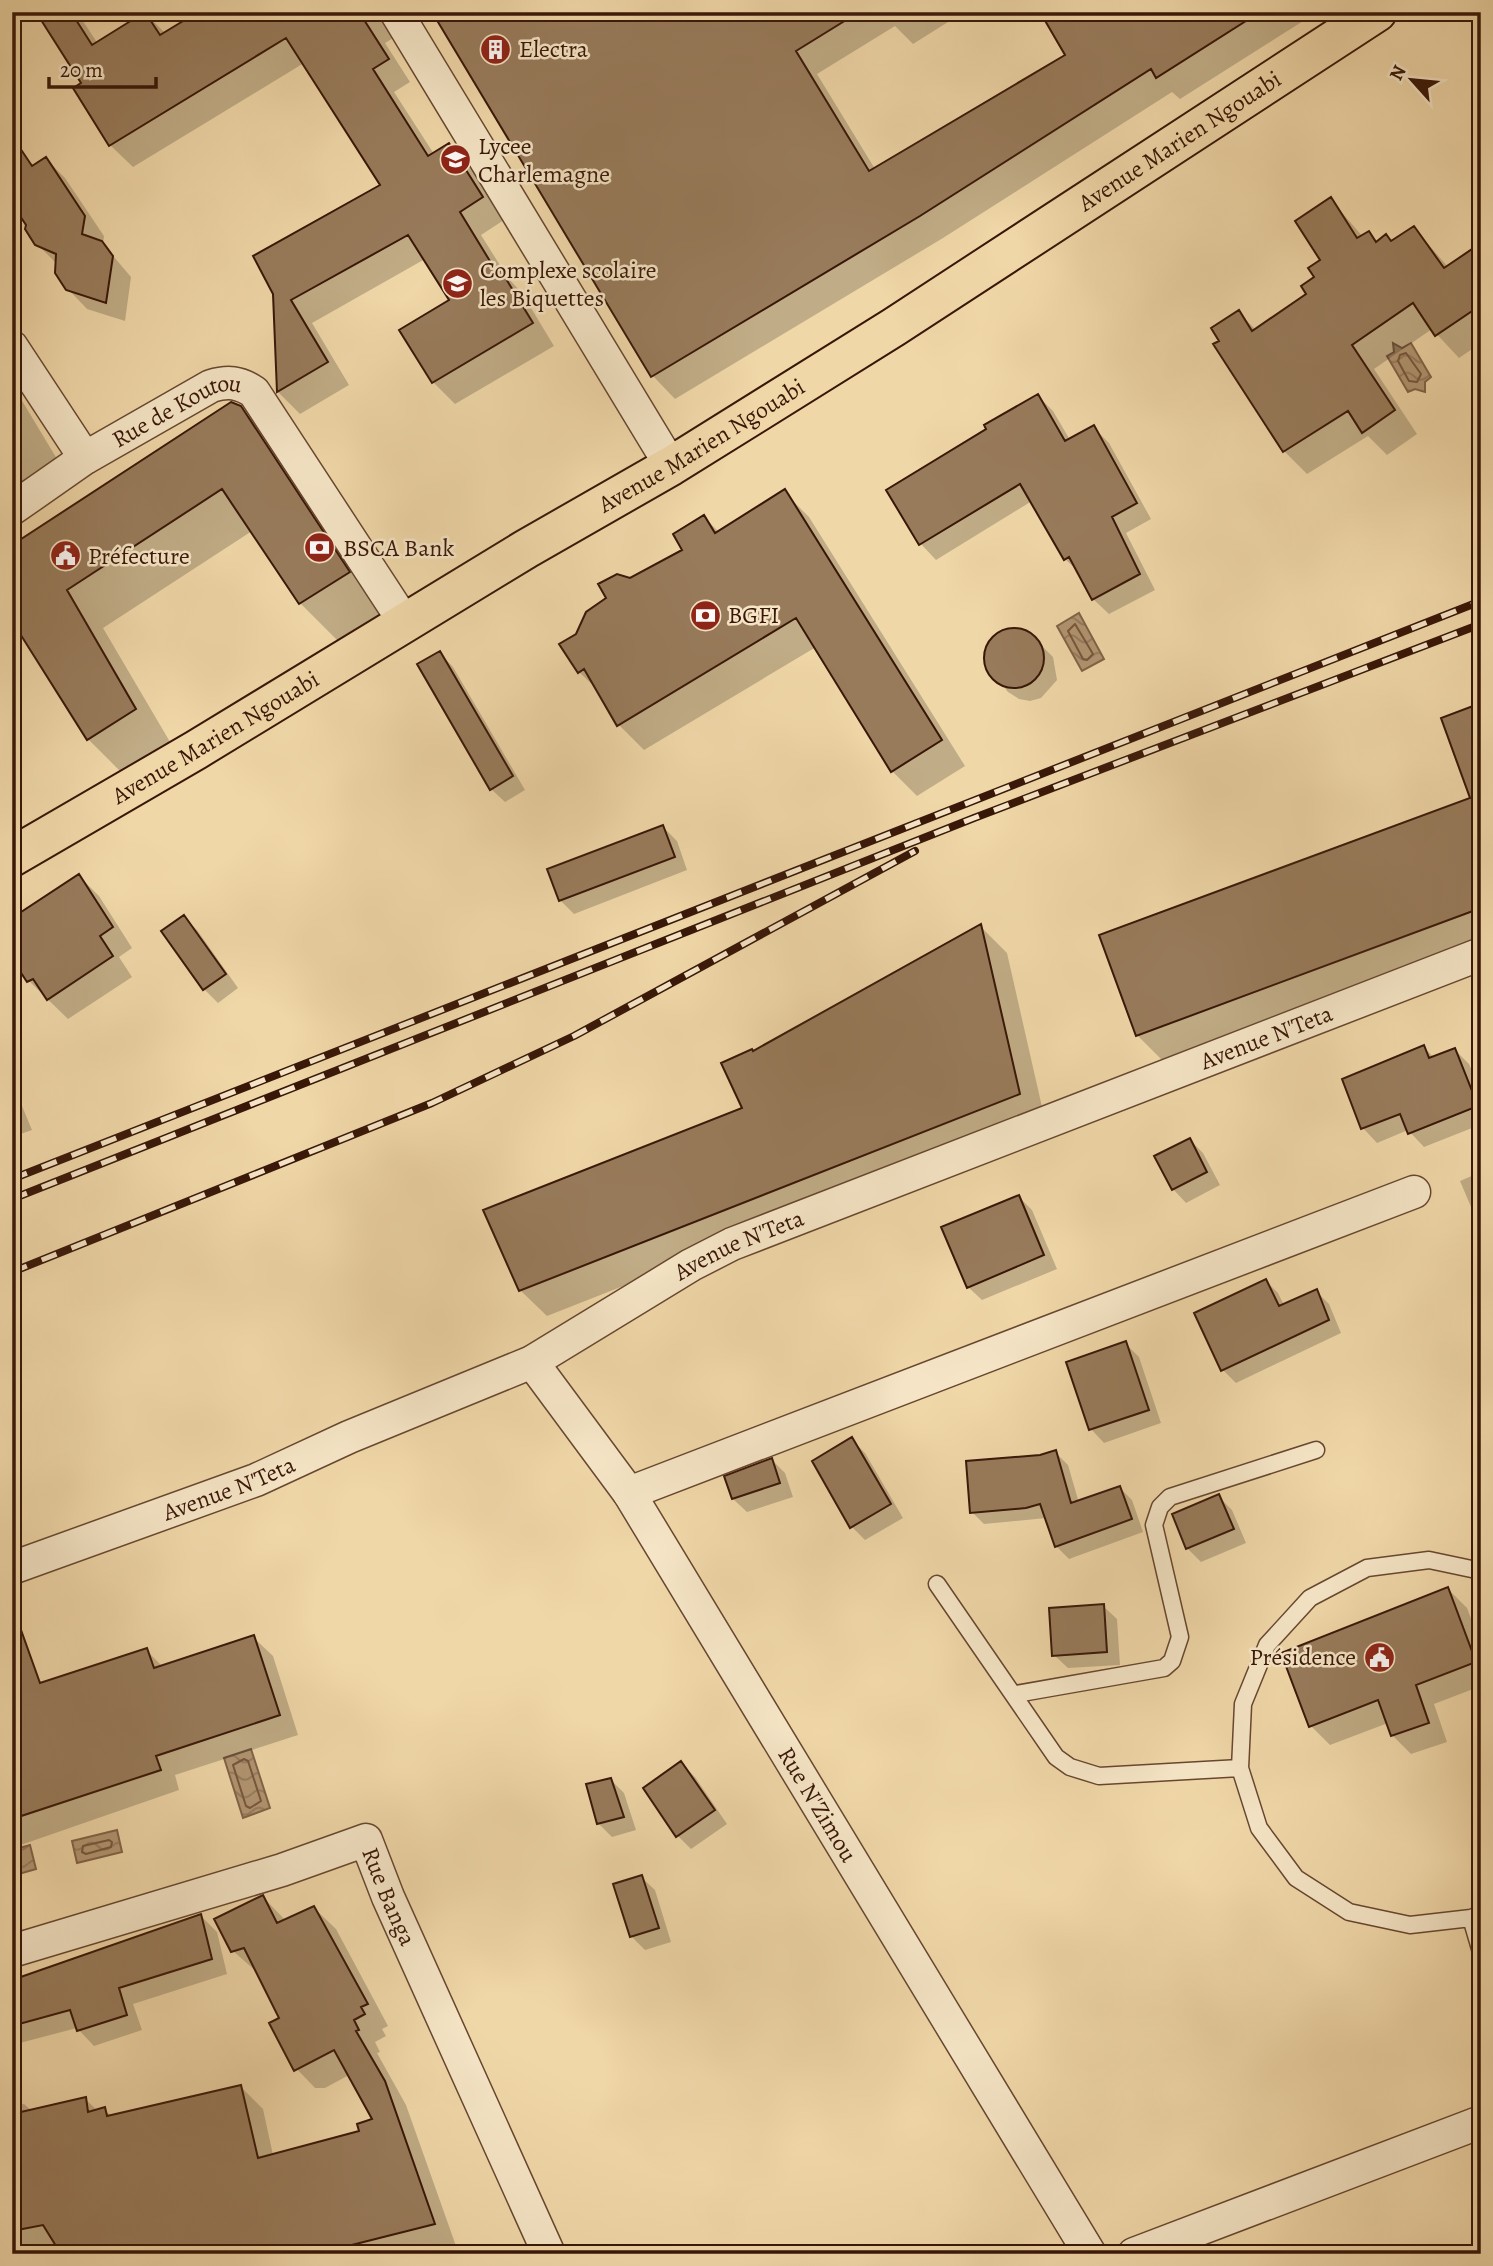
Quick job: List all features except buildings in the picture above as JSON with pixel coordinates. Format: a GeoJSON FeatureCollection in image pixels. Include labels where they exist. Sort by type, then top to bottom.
{"type":"FeatureCollection","features":[{"type":"Feature","properties":{"kind":"main road","name":"Avenue Marien Ngouabi"},"geometry":{"type":"LineString","coordinates":[[12,857],[196,750],[526,548],[671,466],[905,319],[1377,12]]}},
{"type":"Feature","properties":{"kind":"street"},"geometry":{"type":"LineString","coordinates":[[396,12],[671,466]]}},
{"type":"Feature","properties":{"kind":"street"},"geometry":{"type":"LineString","coordinates":[[12,347],[85,458]]}},
{"type":"Feature","properties":{"kind":"street","name":"Rue de Koutou"},"geometry":{"type":"LineString","coordinates":[[12,509],[85,458],[211,386],[223,382],[241,383],[254,392],[404,623]]}},
{"type":"Feature","properties":{"kind":"street","name":"Avenue N'Teta"},"geometry":{"type":"LineString","coordinates":[[12,1568],[256,1480],[349,1437],[532,1362],[691,1265],[732,1244],[1481,954]]}},
{"type":"Feature","properties":{"kind":"street"},"geometry":{"type":"LineString","coordinates":[[629,1493],[1414,1192]]}},
{"type":"Feature","properties":{"kind":"street","name":"Rue N'Zimou"},"geometry":{"type":"LineString","coordinates":[[532,1362],[629,1493],[1090,2254]]}},
{"type":"Feature","properties":{"kind":"street","name":"Rue Banga"},"geometry":{"type":"LineString","coordinates":[[12,1951],[282,1870],[366,1840],[388,1897],[549,2254]]}},
{"type":"Feature","properties":{"kind":"street"},"geometry":{"type":"LineString","coordinates":[[1134,2254],[1481,2122]]}},
{"type":"Feature","properties":{"kind":"lane"},"geometry":{"type":"LineString","coordinates":[[1016,1694],[1164,1668],[1172,1661],[1180,1637],[1154,1525],[1160,1507],[1170,1497],[1317,1450]]}},
{"type":"Feature","properties":{"kind":"lane"},"geometry":{"type":"LineString","coordinates":[[1481,1571],[1429,1560],[1367,1568],[1310,1598],[1267,1645],[1257,1669],[1243,1704],[1240,1768],[1259,1828],[1296,1878],[1349,1912],[1410,1925],[1476,1916],[1481,1952]]}},
{"type":"Feature","properties":{"kind":"lane"},"geometry":{"type":"LineString","coordinates":[[937,1584],[1016,1694],[1056,1757],[1070,1767],[1099,1776],[1240,1768]]}},
{"type":"Feature","properties":{"kind":"water"},"geometry":{"type":"Polygon","coordinates":[[[1393,343],[1402,348],[1411,343],[1431,377],[1425,382],[1425,392],[1415,389],[1408,392],[1387,356],[1394,352],[1393,343]]]}},
{"type":"Feature","properties":{"kind":"water"},"geometry":{"type":"Polygon","coordinates":[[[1079,613],[1104,659],[1082,671],[1057,626],[1079,613]]]}},
{"type":"Feature","properties":{"kind":"water"},"geometry":{"type":"Polygon","coordinates":[[[251,1749],[270,1808],[243,1818],[224,1758],[251,1749]]]}},
{"type":"Feature","properties":{"kind":"water"},"geometry":{"type":"Polygon","coordinates":[[[117,1830],[122,1852],[77,1863],[72,1841],[117,1830]]]}},
{"type":"Feature","properties":{"kind":"water"},"geometry":{"type":"Polygon","coordinates":[[[30,1845],[36,1869],[12,1876],[12,1850],[30,1845]]]}},
{"type":"Feature","properties":{"kind":"railway"},"geometry":{"type":"LineString","coordinates":[[12,1179],[1481,601]]}},
{"type":"Feature","properties":{"kind":"railway"},"geometry":{"type":"LineString","coordinates":[[12,1199],[974,818],[1481,624]]}},
{"type":"Feature","properties":{"kind":"railway"},"geometry":{"type":"LineString","coordinates":[[12,1272],[432,1103],[574,1036],[915,851]]}},
{"type":"Feature","properties":{"kind":"place","name":"Electra"},"geometry":{"type":"Point","coordinates":[496,49]}},
{"type":"Feature","properties":{"kind":"place","name":"Lycee Charlemagne"},"geometry":{"type":"Point","coordinates":[455,160]}},
{"type":"Feature","properties":{"kind":"place","name":"Complexe scolaire les Biquettes"},"geometry":{"type":"Point","coordinates":[457,284]}},
{"type":"Feature","properties":{"kind":"place","name":"BSCA Bank"},"geometry":{"type":"Point","coordinates":[320,548]}},
{"type":"Feature","properties":{"kind":"place","name":"Préfecture"},"geometry":{"type":"Point","coordinates":[65,556]}},
{"type":"Feature","properties":{"kind":"place","name":"BGFI"},"geometry":{"type":"Point","coordinates":[705,615]}},
{"type":"Feature","properties":{"kind":"place","name":"Présidence"},"geometry":{"type":"Point","coordinates":[1379,1657]}}]}
